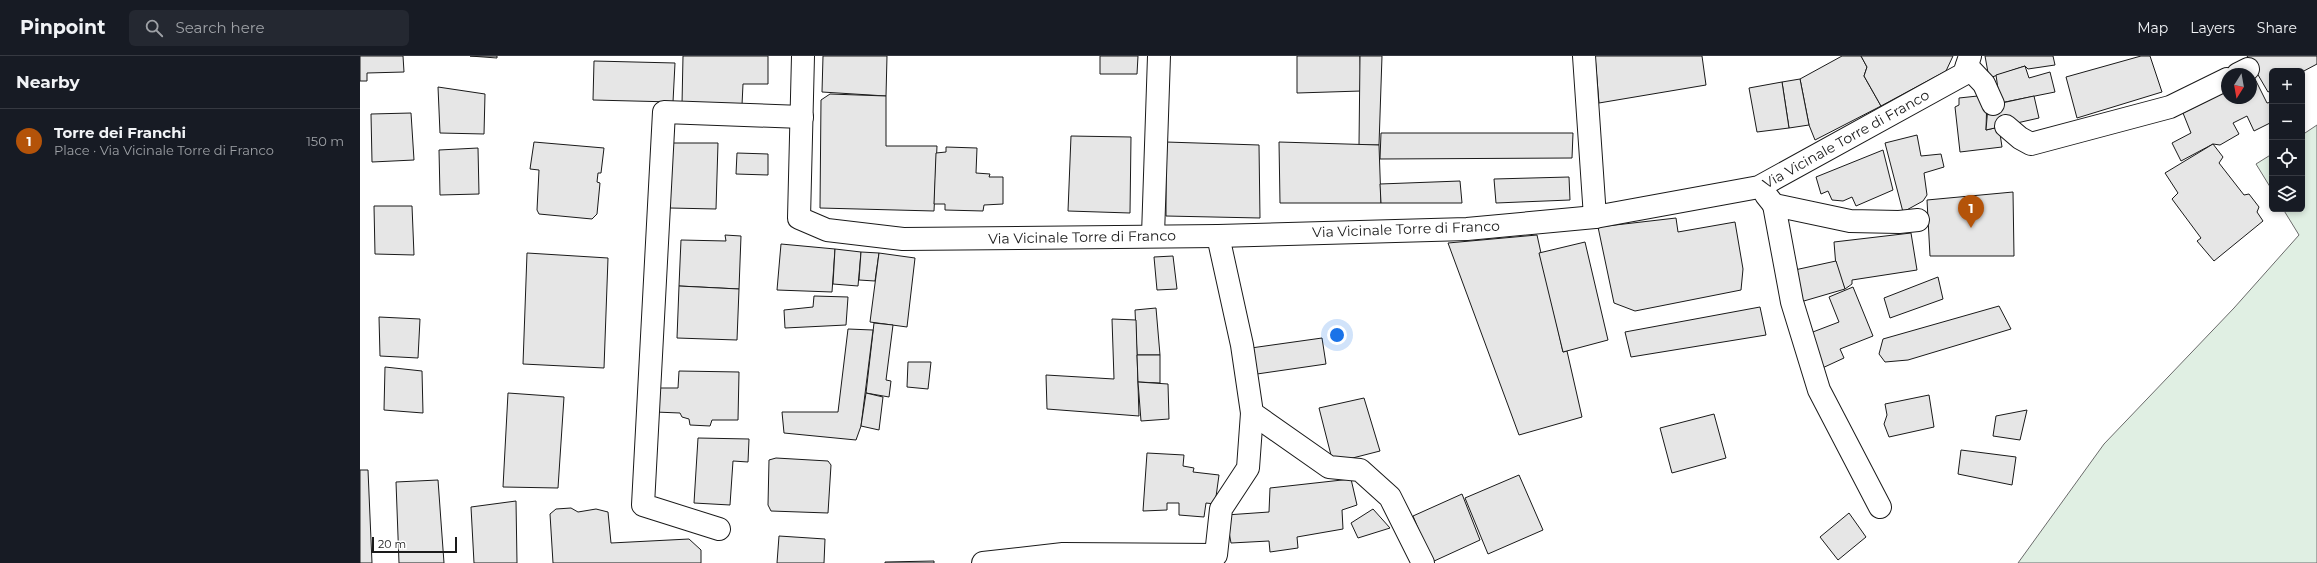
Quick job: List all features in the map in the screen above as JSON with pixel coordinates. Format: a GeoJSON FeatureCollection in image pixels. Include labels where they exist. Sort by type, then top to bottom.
{"type":"FeatureCollection","features":[{"type":"Feature","properties":{"kind":"street"},"geometry":{"type":"LineString","coordinates":[[719,529],[643,505],[664,112],[802,117],[803,56]]}},
{"type":"Feature","properties":{"kind":"street"},"geometry":{"type":"LineString","coordinates":[[1153,235],[1159,56]]}},
{"type":"Feature","properties":{"kind":"street"},"geometry":{"type":"LineString","coordinates":[[1584,56],[1595,217]]}},
{"type":"Feature","properties":{"kind":"street"},"geometry":{"type":"LineString","coordinates":[[1968,61],[1984,84],[1993,104]]}},
{"type":"Feature","properties":{"kind":"street","name":"Via Vicinale Torre di Franco"},"geometry":{"type":"LineString","coordinates":[[802,117],[799,218],[827,230],[903,240],[1153,235],[1218,236],[1467,229],[1595,217],[1759,187],[1964,74],[1968,61]]}},
{"type":"Feature","properties":{"kind":"street"},"geometry":{"type":"LineString","coordinates":[[2006,126],[2020,138],[2031,144],[2170,108],[2221,82]]}},
{"type":"Feature","properties":{"kind":"street"},"geometry":{"type":"LineString","coordinates":[[1759,187],[1774,205],[1792,302],[1819,390],[1880,507]]}},
{"type":"Feature","properties":{"kind":"street"},"geometry":{"type":"LineString","coordinates":[[1774,205],[1850,221],[1900,222],[1918,220]]}},
{"type":"Feature","properties":{"kind":"street"},"geometry":{"type":"LineString","coordinates":[[983,563],[1063,554],[1216,555],[1221,509],[1248,468],[1252,413],[1242,345],[1218,236]]}},
{"type":"Feature","properties":{"kind":"street"},"geometry":{"type":"LineString","coordinates":[[1252,413],[1329,467],[1360,470],[1390,497],[1423,563]]}},
{"type":"Feature","properties":{"kind":"green space"},"geometry":{"type":"Polygon","coordinates":[[[2317,125],[2317,563],[2018,563],[2104,444],[2234,308],[2299,235],[2285,212],[2305,212],[2305,133],[2317,125]]]}},
{"type":"Feature","properties":{"kind":"green space"},"geometry":{"type":"Polygon","coordinates":[[[2269,156],[2269,185],[2256,164],[2269,156]]]}},
{"type":"Feature","properties":{"kind":"building"},"geometry":{"type":"Polygon","coordinates":[[[360,56],[403,56],[404,72],[367,73],[367,81],[360,81],[360,56]]]}},
{"type":"Feature","properties":{"kind":"building"},"geometry":{"type":"Polygon","coordinates":[[[470,56],[497,56],[497,58],[470,56]]]}},
{"type":"Feature","properties":{"kind":"building"},"geometry":{"type":"Polygon","coordinates":[[[683,56],[768,56],[768,84],[743,84],[742,105],[682,104],[683,56]]]}},
{"type":"Feature","properties":{"kind":"building"},"geometry":{"type":"Polygon","coordinates":[[[823,56],[887,56],[886,96],[822,92],[823,56]]]}},
{"type":"Feature","properties":{"kind":"building"},"geometry":{"type":"Polygon","coordinates":[[[1100,56],[1138,56],[1137,74],[1100,74],[1100,56]]]}},
{"type":"Feature","properties":{"kind":"building"},"geometry":{"type":"Polygon","coordinates":[[[1297,56],[1360,56],[1361,91],[1297,93],[1297,56]]]}},
{"type":"Feature","properties":{"kind":"building"},"geometry":{"type":"Polygon","coordinates":[[[1360,56],[1382,56],[1379,145],[1359,145],[1360,56]]]}},
{"type":"Feature","properties":{"kind":"building"},"geometry":{"type":"Polygon","coordinates":[[[1595,56],[1702,56],[1706,85],[1599,103],[1595,56]]]}},
{"type":"Feature","properties":{"kind":"building"},"geometry":{"type":"Polygon","coordinates":[[[1842,56],[1861,56],[1867,67],[1864,76],[1881,106],[1815,140],[1809,125],[1800,79],[1842,56]]]}},
{"type":"Feature","properties":{"kind":"building"},"geometry":{"type":"Polygon","coordinates":[[[1861,56],[1953,56],[1946,71],[1881,106],[1864,76],[1867,67],[1861,56]]]}},
{"type":"Feature","properties":{"kind":"building"},"geometry":{"type":"Polygon","coordinates":[[[1985,56],[2053,56],[2055,65],[2028,69],[2025,66],[1989,78],[1985,56]]]}},
{"type":"Feature","properties":{"kind":"building"},"geometry":{"type":"Polygon","coordinates":[[[2141,56],[2150,56],[2162,92],[2077,118],[2066,77],[2141,56]]]}},
{"type":"Feature","properties":{"kind":"building"},"geometry":{"type":"Polygon","coordinates":[[[2247,56],[2317,56],[2317,64],[2305,70],[2305,68],[2269,68],[2268,92],[2257,73],[2257,68],[2254,68],[2247,56]]]}},
{"type":"Feature","properties":{"kind":"building"},"geometry":{"type":"Polygon","coordinates":[[[594,61],[675,63],[673,102],[593,100],[594,61]]]}},
{"type":"Feature","properties":{"kind":"building"},"geometry":{"type":"Polygon","coordinates":[[[2025,66],[2029,78],[2050,72],[2055,92],[2000,103],[1996,75],[2025,66]]]}},
{"type":"Feature","properties":{"kind":"building"},"geometry":{"type":"Polygon","coordinates":[[[1800,79],[1809,125],[1789,128],[1782,82],[1800,79]]]}},
{"type":"Feature","properties":{"kind":"building"},"geometry":{"type":"Polygon","coordinates":[[[1782,82],[1789,128],[1757,132],[1749,88],[1782,82]]]}},
{"type":"Feature","properties":{"kind":"building"},"geometry":{"type":"Polygon","coordinates":[[[2257,83],[2267,103],[2269,103],[2269,124],[2254,131],[2247,116],[2233,123],[2239,134],[2220,145],[2213,144],[2181,161],[2172,143],[2191,133],[2183,113],[2221,94],[2221,104],[2257,104],[2257,83]]]}},
{"type":"Feature","properties":{"kind":"building"},"geometry":{"type":"Polygon","coordinates":[[[438,87],[485,94],[484,134],[440,133],[438,87]]]}},
{"type":"Feature","properties":{"kind":"building"},"geometry":{"type":"Polygon","coordinates":[[[830,94],[886,96],[886,146],[937,146],[934,211],[820,208],[821,100],[830,94]]]}},
{"type":"Feature","properties":{"kind":"building"},"geometry":{"type":"Polygon","coordinates":[[[1987,95],[1986,130],[1999,127],[2002,147],[1960,152],[1955,107],[1959,105],[1959,98],[1987,95]]]}},
{"type":"Feature","properties":{"kind":"building"},"geometry":{"type":"Polygon","coordinates":[[[2034,96],[2039,118],[1986,130],[1988,106],[2034,96]]]}},
{"type":"Feature","properties":{"kind":"building"},"geometry":{"type":"Polygon","coordinates":[[[411,113],[414,160],[372,162],[371,114],[411,113]]]}},
{"type":"Feature","properties":{"kind":"building"},"geometry":{"type":"Polygon","coordinates":[[[1381,133],[1573,133],[1572,158],[1380,159],[1381,133]]]}},
{"type":"Feature","properties":{"kind":"building"},"geometry":{"type":"Polygon","coordinates":[[[1917,135],[1921,156],[1941,154],[1944,167],[1924,173],[1927,195],[1923,201],[1903,212],[1885,143],[1917,135]]]}},
{"type":"Feature","properties":{"kind":"building"},"geometry":{"type":"Polygon","coordinates":[[[1071,136],[1131,137],[1130,213],[1068,211],[1071,136]]]}},
{"type":"Feature","properties":{"kind":"building"},"geometry":{"type":"Polygon","coordinates":[[[534,142],[604,148],[601,173],[598,173],[597,182],[600,183],[597,214],[592,219],[539,214],[537,210],[539,170],[530,169],[534,142]]]}},
{"type":"Feature","properties":{"kind":"building"},"geometry":{"type":"Polygon","coordinates":[[[1166,142],[1259,145],[1260,218],[1166,216],[1166,142]]]}},
{"type":"Feature","properties":{"kind":"building"},"geometry":{"type":"Polygon","coordinates":[[[1279,142],[1379,145],[1381,203],[1280,203],[1279,142]]]}},
{"type":"Feature","properties":{"kind":"building"},"geometry":{"type":"Polygon","coordinates":[[[672,143],[718,143],[716,209],[670,208],[672,143]]]}},
{"type":"Feature","properties":{"kind":"building"},"geometry":{"type":"Polygon","coordinates":[[[2213,144],[2223,157],[2219,163],[2244,195],[2249,194],[2259,207],[2257,212],[2263,221],[2214,261],[2197,241],[2201,238],[2172,199],[2178,193],[2165,173],[2213,144]]]}},
{"type":"Feature","properties":{"kind":"building"},"geometry":{"type":"Polygon","coordinates":[[[946,147],[977,148],[976,173],[990,174],[989,177],[1003,177],[1003,204],[984,205],[983,211],[945,210],[945,204],[934,204],[936,153],[946,152],[946,147]]]}},
{"type":"Feature","properties":{"kind":"building"},"geometry":{"type":"Polygon","coordinates":[[[478,148],[479,194],[440,195],[439,150],[478,148]]]}},
{"type":"Feature","properties":{"kind":"building"},"geometry":{"type":"Polygon","coordinates":[[[1883,150],[1893,190],[1856,206],[1852,197],[1843,201],[1832,200],[1828,191],[1821,194],[1816,177],[1883,150]]]}},
{"type":"Feature","properties":{"kind":"building"},"geometry":{"type":"Polygon","coordinates":[[[737,153],[768,154],[768,175],[736,174],[737,153]]]}},
{"type":"Feature","properties":{"kind":"building"},"geometry":{"type":"Polygon","coordinates":[[[1569,177],[1570,200],[1496,203],[1494,179],[1569,177]]]}},
{"type":"Feature","properties":{"kind":"building"},"geometry":{"type":"Polygon","coordinates":[[[1460,181],[1462,203],[1381,203],[1380,184],[1460,181]]]}},
{"type":"Feature","properties":{"kind":"building"},"geometry":{"type":"Polygon","coordinates":[[[2013,192],[2014,256],[1930,256],[1927,200],[2013,192]]]}},
{"type":"Feature","properties":{"kind":"building"},"geometry":{"type":"Polygon","coordinates":[[[374,206],[412,206],[414,255],[375,254],[374,206]]]}},
{"type":"Feature","properties":{"kind":"building"},"geometry":{"type":"Polygon","coordinates":[[[1676,218],[1678,232],[1735,222],[1743,269],[1741,290],[1635,311],[1614,303],[1598,227],[1676,218]]]}},
{"type":"Feature","properties":{"kind":"building"},"geometry":{"type":"Polygon","coordinates":[[[1911,233],[1917,270],[1852,280],[1852,284],[1845,289],[1836,267],[1834,242],[1911,233]]]}},
{"type":"Feature","properties":{"kind":"building"},"geometry":{"type":"Polygon","coordinates":[[[725,235],[741,236],[739,289],[679,286],[681,240],[726,241],[725,235]]]}},
{"type":"Feature","properties":{"kind":"building"},"geometry":{"type":"Polygon","coordinates":[[[1537,235],[1563,352],[1567,351],[1582,417],[1519,435],[1448,243],[1537,235]]]}},
{"type":"Feature","properties":{"kind":"building"},"geometry":{"type":"Polygon","coordinates":[[[1585,242],[1608,340],[1563,352],[1539,253],[1585,242]]]}},
{"type":"Feature","properties":{"kind":"building"},"geometry":{"type":"Polygon","coordinates":[[[781,244],[835,249],[832,292],[777,290],[781,244]]]}},
{"type":"Feature","properties":{"kind":"building"},"geometry":{"type":"Polygon","coordinates":[[[835,249],[861,252],[858,286],[833,284],[835,249]]]}},
{"type":"Feature","properties":{"kind":"building"},"geometry":{"type":"Polygon","coordinates":[[[861,252],[879,253],[875,281],[859,280],[861,252]]]}},
{"type":"Feature","properties":{"kind":"building"},"geometry":{"type":"Polygon","coordinates":[[[527,253],[608,258],[604,368],[523,364],[527,253]]]}},
{"type":"Feature","properties":{"kind":"building"},"geometry":{"type":"Polygon","coordinates":[[[879,253],[915,258],[907,327],[870,322],[879,253]]]}},
{"type":"Feature","properties":{"kind":"building"},"geometry":{"type":"Polygon","coordinates":[[[1173,256],[1177,289],[1157,290],[1154,257],[1173,256]]]}},
{"type":"Feature","properties":{"kind":"building"},"geometry":{"type":"Polygon","coordinates":[[[1836,261],[1845,289],[1797,303],[1790,271],[1836,261]]]}},
{"type":"Feature","properties":{"kind":"building"},"geometry":{"type":"Polygon","coordinates":[[[1938,277],[1943,299],[1890,318],[1884,298],[1938,277]]]}},
{"type":"Feature","properties":{"kind":"building"},"geometry":{"type":"Polygon","coordinates":[[[679,286],[739,289],[737,340],[677,338],[679,286]]]}},
{"type":"Feature","properties":{"kind":"building"},"geometry":{"type":"Polygon","coordinates":[[[1853,287],[1873,336],[1840,349],[1844,358],[1818,370],[1805,335],[1839,322],[1829,297],[1853,287]]]}},
{"type":"Feature","properties":{"kind":"building"},"geometry":{"type":"Polygon","coordinates":[[[814,296],[848,297],[846,325],[785,328],[784,310],[813,307],[814,296]]]}},
{"type":"Feature","properties":{"kind":"building"},"geometry":{"type":"Polygon","coordinates":[[[1999,306],[2011,329],[1908,360],[1885,362],[1879,354],[1883,339],[1999,306]]]}},
{"type":"Feature","properties":{"kind":"building"},"geometry":{"type":"Polygon","coordinates":[[[1760,307],[1766,335],[1631,357],[1625,332],[1760,307]]]}},
{"type":"Feature","properties":{"kind":"building"},"geometry":{"type":"Polygon","coordinates":[[[1156,308],[1160,355],[1137,355],[1135,310],[1156,308]]]}},
{"type":"Feature","properties":{"kind":"building"},"geometry":{"type":"Polygon","coordinates":[[[379,317],[420,319],[418,358],[380,356],[379,317]]]}},
{"type":"Feature","properties":{"kind":"building"},"geometry":{"type":"Polygon","coordinates":[[[1112,319],[1136,320],[1139,416],[1047,409],[1046,375],[1114,379],[1112,319]]]}},
{"type":"Feature","properties":{"kind":"building"},"geometry":{"type":"Polygon","coordinates":[[[874,323],[893,325],[886,380],[891,381],[889,397],[866,393],[874,323]]]}},
{"type":"Feature","properties":{"kind":"building"},"geometry":{"type":"Polygon","coordinates":[[[848,329],[873,330],[861,426],[856,440],[784,433],[782,412],[838,412],[848,329]]]}},
{"type":"Feature","properties":{"kind":"building"},"geometry":{"type":"Polygon","coordinates":[[[1322,338],[1326,364],[1257,374],[1251,348],[1322,338]]]}},
{"type":"Feature","properties":{"kind":"building"},"geometry":{"type":"Polygon","coordinates":[[[1137,355],[1160,355],[1160,383],[1138,382],[1137,355]]]}},
{"type":"Feature","properties":{"kind":"building"},"geometry":{"type":"Polygon","coordinates":[[[908,362],[931,362],[928,389],[907,387],[908,362]]]}},
{"type":"Feature","properties":{"kind":"building"},"geometry":{"type":"Polygon","coordinates":[[[385,367],[422,371],[423,413],[384,410],[385,367]]]}},
{"type":"Feature","properties":{"kind":"building"},"geometry":{"type":"Polygon","coordinates":[[[679,371],[739,372],[738,420],[712,420],[710,426],[690,425],[689,419],[682,417],[680,413],[655,412],[654,388],[678,388],[679,371]]]}},
{"type":"Feature","properties":{"kind":"building"},"geometry":{"type":"Polygon","coordinates":[[[1138,382],[1168,384],[1169,419],[1141,421],[1138,382]]]}},
{"type":"Feature","properties":{"kind":"building"},"geometry":{"type":"Polygon","coordinates":[[[508,393],[564,397],[558,488],[503,487],[508,393]]]}},
{"type":"Feature","properties":{"kind":"building"},"geometry":{"type":"Polygon","coordinates":[[[866,393],[883,397],[879,430],[861,426],[866,393]]]}},
{"type":"Feature","properties":{"kind":"building"},"geometry":{"type":"Polygon","coordinates":[[[1929,395],[1934,427],[1889,437],[1884,424],[1887,415],[1885,404],[1929,395]]]}},
{"type":"Feature","properties":{"kind":"building"},"geometry":{"type":"Polygon","coordinates":[[[1364,398],[1380,451],[1333,463],[1319,408],[1364,398]]]}},
{"type":"Feature","properties":{"kind":"building"},"geometry":{"type":"Polygon","coordinates":[[[2027,410],[2020,440],[1993,436],[1996,416],[2027,410]]]}},
{"type":"Feature","properties":{"kind":"building"},"geometry":{"type":"Polygon","coordinates":[[[1714,414],[1726,458],[1672,473],[1660,428],[1714,414]]]}},
{"type":"Feature","properties":{"kind":"building"},"geometry":{"type":"Polygon","coordinates":[[[698,438],[749,439],[748,462],[733,461],[730,505],[694,503],[698,438]]]}},
{"type":"Feature","properties":{"kind":"building"},"geometry":{"type":"Polygon","coordinates":[[[1961,450],[2016,457],[2012,485],[1958,474],[1961,450]]]}},
{"type":"Feature","properties":{"kind":"building"},"geometry":{"type":"Polygon","coordinates":[[[1147,453],[1184,455],[1183,466],[1194,468],[1193,472],[1219,475],[1215,504],[1206,503],[1204,517],[1179,515],[1179,503],[1167,503],[1167,510],[1143,511],[1147,453]]]}},
{"type":"Feature","properties":{"kind":"building"},"geometry":{"type":"Polygon","coordinates":[[[776,458],[828,461],[831,465],[828,513],[771,511],[768,505],[769,460],[776,458]]]}},
{"type":"Feature","properties":{"kind":"building"},"geometry":{"type":"Polygon","coordinates":[[[360,470],[368,470],[372,563],[360,563],[360,470]]]}},
{"type":"Feature","properties":{"kind":"building"},"geometry":{"type":"Polygon","coordinates":[[[1519,475],[1543,530],[1488,554],[1465,498],[1519,475]]]}},
{"type":"Feature","properties":{"kind":"building"},"geometry":{"type":"Polygon","coordinates":[[[1351,479],[1357,505],[1342,510],[1343,529],[1297,537],[1298,548],[1270,552],[1269,541],[1231,543],[1226,515],[1269,512],[1270,488],[1351,479]]]}},
{"type":"Feature","properties":{"kind":"building"},"geometry":{"type":"Polygon","coordinates":[[[438,480],[444,563],[399,563],[396,482],[438,480]]]}},
{"type":"Feature","properties":{"kind":"building"},"geometry":{"type":"Polygon","coordinates":[[[1462,494],[1480,540],[1432,562],[1413,516],[1462,494]]]}},
{"type":"Feature","properties":{"kind":"building"},"geometry":{"type":"Polygon","coordinates":[[[516,501],[517,563],[474,563],[471,507],[516,501]]]}},
{"type":"Feature","properties":{"kind":"building"},"geometry":{"type":"Polygon","coordinates":[[[571,508],[578,512],[596,509],[608,512],[611,543],[689,539],[701,550],[701,563],[553,563],[550,514],[556,509],[571,508]]]}},
{"type":"Feature","properties":{"kind":"building"},"geometry":{"type":"Polygon","coordinates":[[[1373,509],[1390,528],[1358,538],[1351,523],[1373,509]]]}},
{"type":"Feature","properties":{"kind":"building"},"geometry":{"type":"Polygon","coordinates":[[[1849,513],[1866,537],[1838,560],[1820,537],[1849,513]]]}},
{"type":"Feature","properties":{"kind":"building"},"geometry":{"type":"Polygon","coordinates":[[[779,536],[825,539],[824,563],[777,563],[779,536]]]}},
{"type":"Feature","properties":{"kind":"building"},"geometry":{"type":"Polygon","coordinates":[[[934,561],[934,563],[885,563],[885,562],[934,561]]]}},
{"type":"Feature","properties":{"kind":"place","name":"Torre dei Franchi"},"geometry":{"type":"Point","coordinates":[1971,228]}}]}
